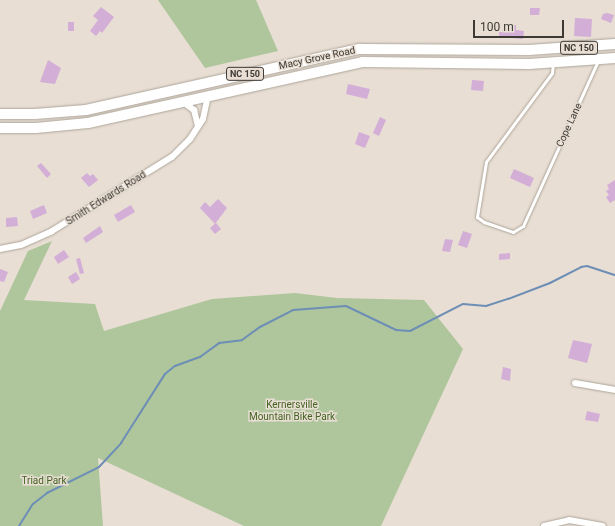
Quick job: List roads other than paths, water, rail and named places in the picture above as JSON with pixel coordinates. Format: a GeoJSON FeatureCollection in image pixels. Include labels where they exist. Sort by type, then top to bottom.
{"type":"FeatureCollection","features":[{"type":"Feature","properties":{"kind":"main road","name":"Macy Grove Road"},"geometry":{"type":"LineString","coordinates":[[0,114],[41,114],[86,110],[360,49],[543,50],[615,44]]}},
{"type":"Feature","properties":{"kind":"main road"},"geometry":{"type":"LineString","coordinates":[[407,61],[413,55],[491,50]]}},
{"type":"Feature","properties":{"kind":"main road","name":"Macy Grove Road"},"geometry":{"type":"LineString","coordinates":[[0,128],[54,127],[105,120],[350,64],[407,61],[553,63],[615,58]]}},
{"type":"Feature","properties":{"kind":"main road"},"geometry":{"type":"LineString","coordinates":[[105,120],[187,94],[192,92],[195,85]]}},
{"type":"Feature","properties":{"kind":"street","name":"Smith Edwards Road"},"geometry":{"type":"LineString","coordinates":[[0,249],[32,241],[78,216],[179,151],[203,119],[208,96]]}},
{"type":"Feature","properties":{"kind":"street"},"geometry":{"type":"LineString","coordinates":[[182,102],[194,110],[198,126]]}},
{"type":"Feature","properties":{"kind":"street"},"geometry":{"type":"LineString","coordinates":[[575,383],[615,390]]}},
{"type":"Feature","properties":{"kind":"street"},"geometry":{"type":"LineString","coordinates":[[544,526],[568,520],[602,526]]}},
{"type":"Feature","properties":{"kind":"lane","name":"Cope Lane"},"geometry":{"type":"LineString","coordinates":[[553,63],[549,77],[486,162],[477,217],[484,222],[503,230],[513,232],[518,230],[599,60]]}},
{"type":"Feature","properties":{"kind":"waterway"},"geometry":{"type":"LineString","coordinates":[[19,526],[33,504],[47,493],[99,467],[121,443],[165,374],[175,366],[200,357],[219,343],[242,340],[260,327],[293,310],[346,306],[396,330],[410,331],[463,304],[486,306],[550,283],[581,267],[587,266],[615,275]]}},
{"type":"Feature","properties":{"kind":"park label","name":"Kernersville Mountain Bike Park"},"geometry":{"type":"Point","coordinates":[292,410]}},
{"type":"Feature","properties":{"kind":"park label","name":"Triad Park"},"geometry":{"type":"Point","coordinates":[44,481]}}]}
